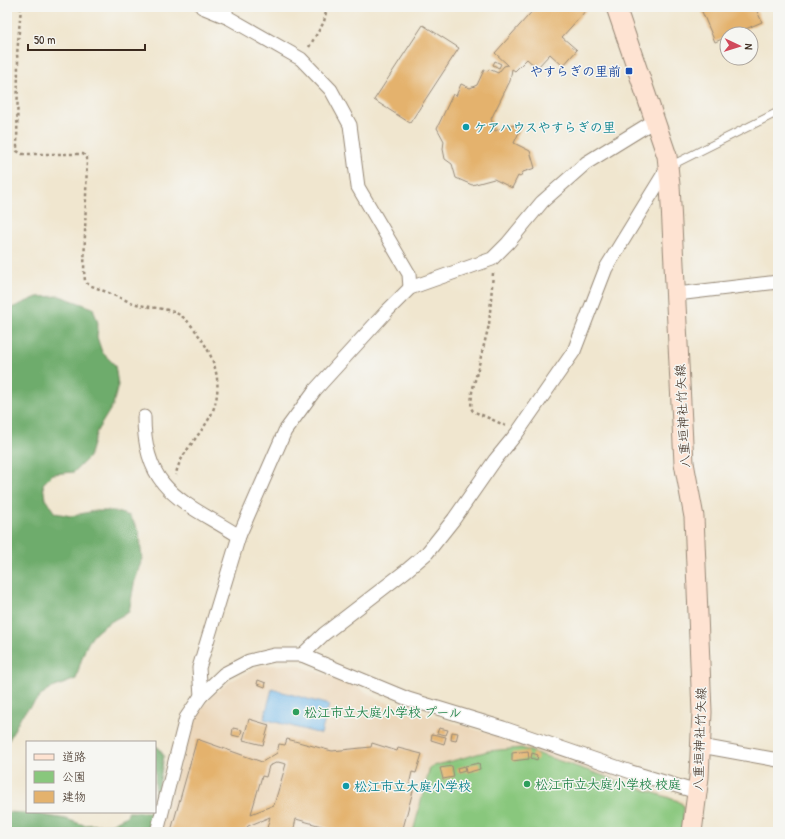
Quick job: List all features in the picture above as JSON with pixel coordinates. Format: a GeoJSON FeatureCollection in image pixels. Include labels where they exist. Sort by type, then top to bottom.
{"type":"FeatureCollection","features":[{"type":"Feature","properties":{"kind":"main road","name":"八重垣神社竹矢線"},"geometry":{"type":"LineString","coordinates":[[616,7],[667,156],[676,294],[684,463],[694,517],[702,712],[701,746],[692,832]]}},
{"type":"Feature","properties":{"kind":"street"},"geometry":{"type":"LineString","coordinates":[[202,7],[229,13],[301,59],[331,90],[350,124],[358,187],[409,274],[410,288]]}},
{"type":"Feature","properties":{"kind":"street"},"geometry":{"type":"LineString","coordinates":[[201,696],[200,668],[239,536],[285,431],[315,390],[410,288],[492,259],[508,243],[542,202],[586,163],[654,121]]}},
{"type":"Feature","properties":{"kind":"street"},"geometry":{"type":"LineString","coordinates":[[302,655],[324,634],[427,553],[517,432],[574,351],[606,268],[668,167]]}},
{"type":"Feature","properties":{"kind":"street"},"geometry":{"type":"LineString","coordinates":[[676,294],[778,282]]}},
{"type":"Feature","properties":{"kind":"street"},"geometry":{"type":"LineString","coordinates":[[144,417],[147,454],[152,468],[162,484],[239,536]]}},
{"type":"Feature","properties":{"kind":"street"},"geometry":{"type":"LineString","coordinates":[[157,832],[186,718],[201,696],[224,674],[249,661],[274,655],[302,655],[408,699],[503,728],[631,772],[697,792]]}},
{"type":"Feature","properties":{"kind":"street"},"geometry":{"type":"LineString","coordinates":[[701,746],[778,760]]}},
{"type":"Feature","properties":{"kind":"lane"},"geometry":{"type":"LineString","coordinates":[[668,167],[778,112]]}},
{"type":"Feature","properties":{"kind":"path"},"geometry":{"type":"LineString","coordinates":[[21,7],[16,54],[18,61],[17,151],[22,154],[83,154],[87,158],[85,282],[127,301],[151,308],[169,310],[181,316],[204,343],[215,366],[217,387],[212,413],[179,463],[175,483],[178,496]]}},
{"type":"Feature","properties":{"kind":"path"},"geometry":{"type":"LineString","coordinates":[[301,59],[324,22],[327,7]]}},
{"type":"Feature","properties":{"kind":"path"},"geometry":{"type":"LineString","coordinates":[[492,259],[494,263],[489,325],[472,392],[471,408],[473,411],[517,432]]}},
{"type":"Feature","properties":{"kind":"shaded area"},"geometry":{"type":"Polygon","coordinates":[[[294,664],[347,682],[383,701],[532,747],[679,799],[687,804],[683,832],[160,832],[188,737],[198,714],[213,695],[231,681],[260,666],[294,664]]]}},
{"type":"Feature","properties":{"kind":"green space"},"geometry":{"type":"Polygon","coordinates":[[[60,296],[93,308],[98,323],[97,337],[102,352],[115,365],[118,385],[113,405],[97,431],[89,457],[74,472],[53,474],[43,484],[45,499],[55,513],[71,516],[94,511],[113,511],[130,516],[139,531],[142,559],[134,584],[129,612],[105,625],[98,631],[87,645],[76,679],[47,690],[21,716],[7,744],[7,310],[37,297],[60,296]]]}},
{"type":"Feature","properties":{"kind":"green space"},"geometry":{"type":"Polygon","coordinates":[[[156,747],[158,747],[164,756],[156,803],[156,747]]]}},
{"type":"Feature","properties":{"kind":"green space","name":"松江市立大庭小学校 校庭"},"geometry":{"type":"Polygon","coordinates":[[[521,748],[678,801],[684,806],[682,832],[413,832],[430,767],[488,751],[521,748]]]}},
{"type":"Feature","properties":{"kind":"green space"},"geometry":{"type":"Polygon","coordinates":[[[7,812],[36,814],[66,819],[84,825],[111,824],[127,816],[128,813],[154,813],[148,832],[7,832],[7,812]]]}},
{"type":"Feature","properties":{"kind":"water","name":"松江市立大庭小学校 プール"},"geometry":{"type":"Polygon","coordinates":[[[272,689],[329,705],[321,734],[264,719],[272,689]]]}},
{"type":"Feature","properties":{"kind":"building","name":"ケアハウスやすらぎの里"},"geometry":{"type":"Polygon","coordinates":[[[536,7],[589,7],[562,37],[577,50],[563,66],[550,54],[537,68],[527,59],[515,71],[512,69],[510,81],[491,119],[495,131],[509,125],[522,126],[514,143],[530,151],[535,168],[523,172],[520,177],[518,176],[512,188],[494,179],[472,185],[456,178],[452,164],[445,159],[443,149],[444,141],[437,128],[453,94],[456,96],[461,84],[470,88],[477,85],[484,70],[488,71],[489,69],[498,73],[504,66],[508,65],[495,53],[536,7]]]}},
{"type":"Feature","properties":{"kind":"building"},"geometry":{"type":"Polygon","coordinates":[[[700,7],[755,7],[762,22],[753,26],[719,26],[719,40],[715,42],[700,7]]]}},
{"type":"Feature","properties":{"kind":"building"},"geometry":{"type":"Polygon","coordinates":[[[423,25],[459,48],[410,123],[374,100],[423,25]]]}},
{"type":"Feature","properties":{"kind":"building"},"geometry":{"type":"Polygon","coordinates":[[[495,61],[501,64],[499,68],[493,65],[495,61]]]}},
{"type":"Feature","properties":{"kind":"building"},"geometry":{"type":"Polygon","coordinates":[[[258,680],[266,683],[265,687],[257,684],[258,680]]]}},
{"type":"Feature","properties":{"kind":"building"},"geometry":{"type":"Polygon","coordinates":[[[249,719],[269,725],[263,745],[243,740],[249,719]]]}},
{"type":"Feature","properties":{"kind":"building"},"geometry":{"type":"Polygon","coordinates":[[[233,728],[242,730],[240,737],[232,735],[233,728]]]}},
{"type":"Feature","properties":{"kind":"building"},"geometry":{"type":"Polygon","coordinates":[[[439,728],[448,730],[446,735],[437,733],[439,728]]]}},
{"type":"Feature","properties":{"kind":"building"},"geometry":{"type":"Polygon","coordinates":[[[452,732],[458,733],[456,741],[451,740],[452,732]]]}},
{"type":"Feature","properties":{"kind":"building"},"geometry":{"type":"Polygon","coordinates":[[[432,734],[446,737],[444,744],[431,740],[432,734]]]}},
{"type":"Feature","properties":{"kind":"building","name":"松江市立大庭小学校"},"geometry":{"type":"Polygon","coordinates":[[[197,739],[262,762],[277,753],[279,744],[285,745],[287,739],[332,751],[371,747],[372,743],[397,751],[398,748],[422,754],[416,773],[412,772],[409,785],[414,787],[402,832],[343,832],[296,819],[293,832],[266,832],[270,817],[248,826],[243,832],[171,831],[197,739]],[[278,762],[269,766],[266,777],[262,776],[251,814],[274,805],[286,764],[278,762]]]}},
{"type":"Feature","properties":{"kind":"building"},"geometry":{"type":"Polygon","coordinates":[[[528,751],[529,759],[512,761],[512,753],[528,751]]]}},
{"type":"Feature","properties":{"kind":"building"},"geometry":{"type":"Polygon","coordinates":[[[532,753],[538,755],[537,760],[531,758],[532,753]]]}},
{"type":"Feature","properties":{"kind":"building"},"geometry":{"type":"Polygon","coordinates":[[[479,763],[480,769],[466,773],[465,766],[479,763]]]}},
{"type":"Feature","properties":{"kind":"building"},"geometry":{"type":"Polygon","coordinates":[[[452,766],[454,777],[443,779],[440,768],[452,766]]]}},
{"type":"Feature","properties":{"kind":"building"},"geometry":{"type":"Polygon","coordinates":[[[464,766],[465,771],[458,773],[457,768],[464,766]]]}},
{"type":"Feature","properties":{"kind":"place","name":"やすらぎの里前"},"geometry":{"type":"Point","coordinates":[629,71]}},
{"type":"Feature","properties":{"kind":"place","name":"ケアハウスやすらぎの里"},"geometry":{"type":"Point","coordinates":[466,127]}},
{"type":"Feature","properties":{"kind":"place","name":"松江市立大庭小学校 プール"},"geometry":{"type":"Point","coordinates":[296,712]}},
{"type":"Feature","properties":{"kind":"place","name":"松江市立大庭小学校 校庭"},"geometry":{"type":"Point","coordinates":[527,784]}},
{"type":"Feature","properties":{"kind":"place","name":"松江市立大庭小学校"},"geometry":{"type":"Point","coordinates":[346,786]}}]}
